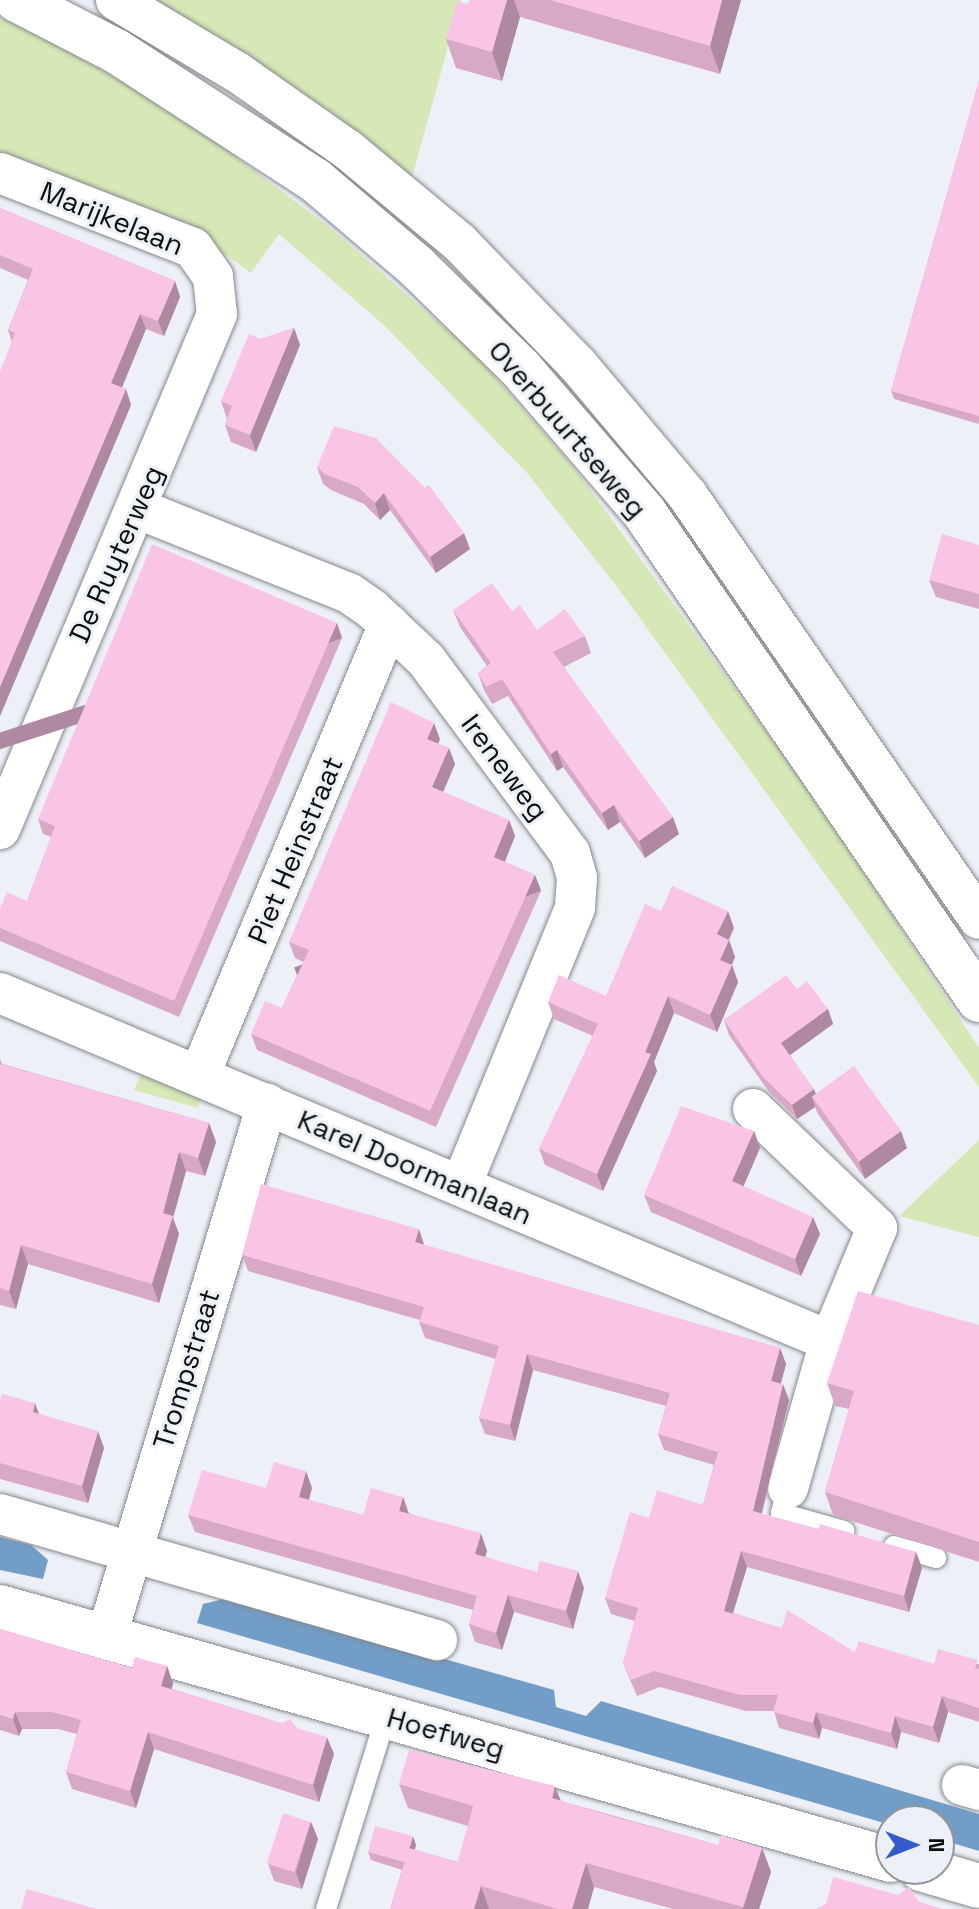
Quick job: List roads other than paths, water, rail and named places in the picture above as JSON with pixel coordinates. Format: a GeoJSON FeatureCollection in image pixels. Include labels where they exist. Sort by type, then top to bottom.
{"type":"FeatureCollection","features":[{"type":"Feature","properties":{"kind":"main road","name":"Overbuurtseweg"},"geometry":{"type":"LineString","coordinates":[[17,0],[116,51],[315,180],[416,266],[521,369],[644,512],[979,1000]]}},
{"type":"Feature","properties":{"kind":"main road","name":"Hoefweg"},"geometry":{"type":"LineString","coordinates":[[0,1607],[875,1855]]}},
{"type":"Feature","properties":{"kind":"main road"},"geometry":{"type":"LineString","coordinates":[[955,1879],[979,1886]]}},
{"type":"Feature","properties":{"kind":"street","name":"Overbuurtseweg"},"geometry":{"type":"LineString","coordinates":[[116,0],[237,72],[348,150],[459,242],[577,364],[688,496],[979,919]]}},
{"type":"Feature","properties":{"kind":"street","name":"Marijkelaan"},"geometry":{"type":"LineString","coordinates":[[0,173],[193,248],[213,277]]}},
{"type":"Feature","properties":{"kind":"street","name":"De Ruyterweg"},"geometry":{"type":"LineString","coordinates":[[0,829],[217,314],[213,277]]}},
{"type":"Feature","properties":{"kind":"street","name":"Ireneweg"},"geometry":{"type":"LineString","coordinates":[[136,508],[349,593],[389,624],[426,660],[570,853],[577,878],[575,908],[461,1186]]}},
{"type":"Feature","properties":{"kind":"street","name":"Piet Heinstraat"},"geometry":{"type":"LineString","coordinates":[[199,1076],[389,624]]}},
{"type":"Feature","properties":{"kind":"street","name":"Karel Doormanlaan"},"geometry":{"type":"LineString","coordinates":[[0,993],[830,1341]]}},
{"type":"Feature","properties":{"kind":"street","name":"Trompstraat"},"geometry":{"type":"LineString","coordinates":[[107,1635],[267,1104]]}},
{"type":"Feature","properties":{"kind":"street"},"geometry":{"type":"LineString","coordinates":[[753,1109],[877,1228],[830,1341],[788,1488]]}},
{"type":"Feature","properties":{"kind":"street"},"geometry":{"type":"LineString","coordinates":[[0,1514],[437,1640]]}},
{"type":"Feature","properties":{"kind":"lane"},"geometry":{"type":"LineString","coordinates":[[788,1488],[781,1513],[936,1558]]}},
{"type":"Feature","properties":{"kind":"lane"},"geometry":{"type":"LineString","coordinates":[[326,1909],[386,1716]]}},
{"type":"Feature","properties":{"kind":"water"},"geometry":{"type":"Polygon","coordinates":[[[0,1537],[31,1545],[48,1560],[43,1579],[0,1570],[0,1537]]]}},
{"type":"Feature","properties":{"kind":"water"},"geometry":{"type":"Polygon","coordinates":[[[228,1598],[554,1690],[556,1707],[586,1716],[601,1701],[949,1805],[875,1805],[875,1820],[197,1623],[203,1604],[228,1598]]]}},
{"type":"Feature","properties":{"kind":"water"},"geometry":{"type":"Polygon","coordinates":[[[955,1807],[979,1814],[979,1851],[955,1844],[955,1807]]]}}]}
